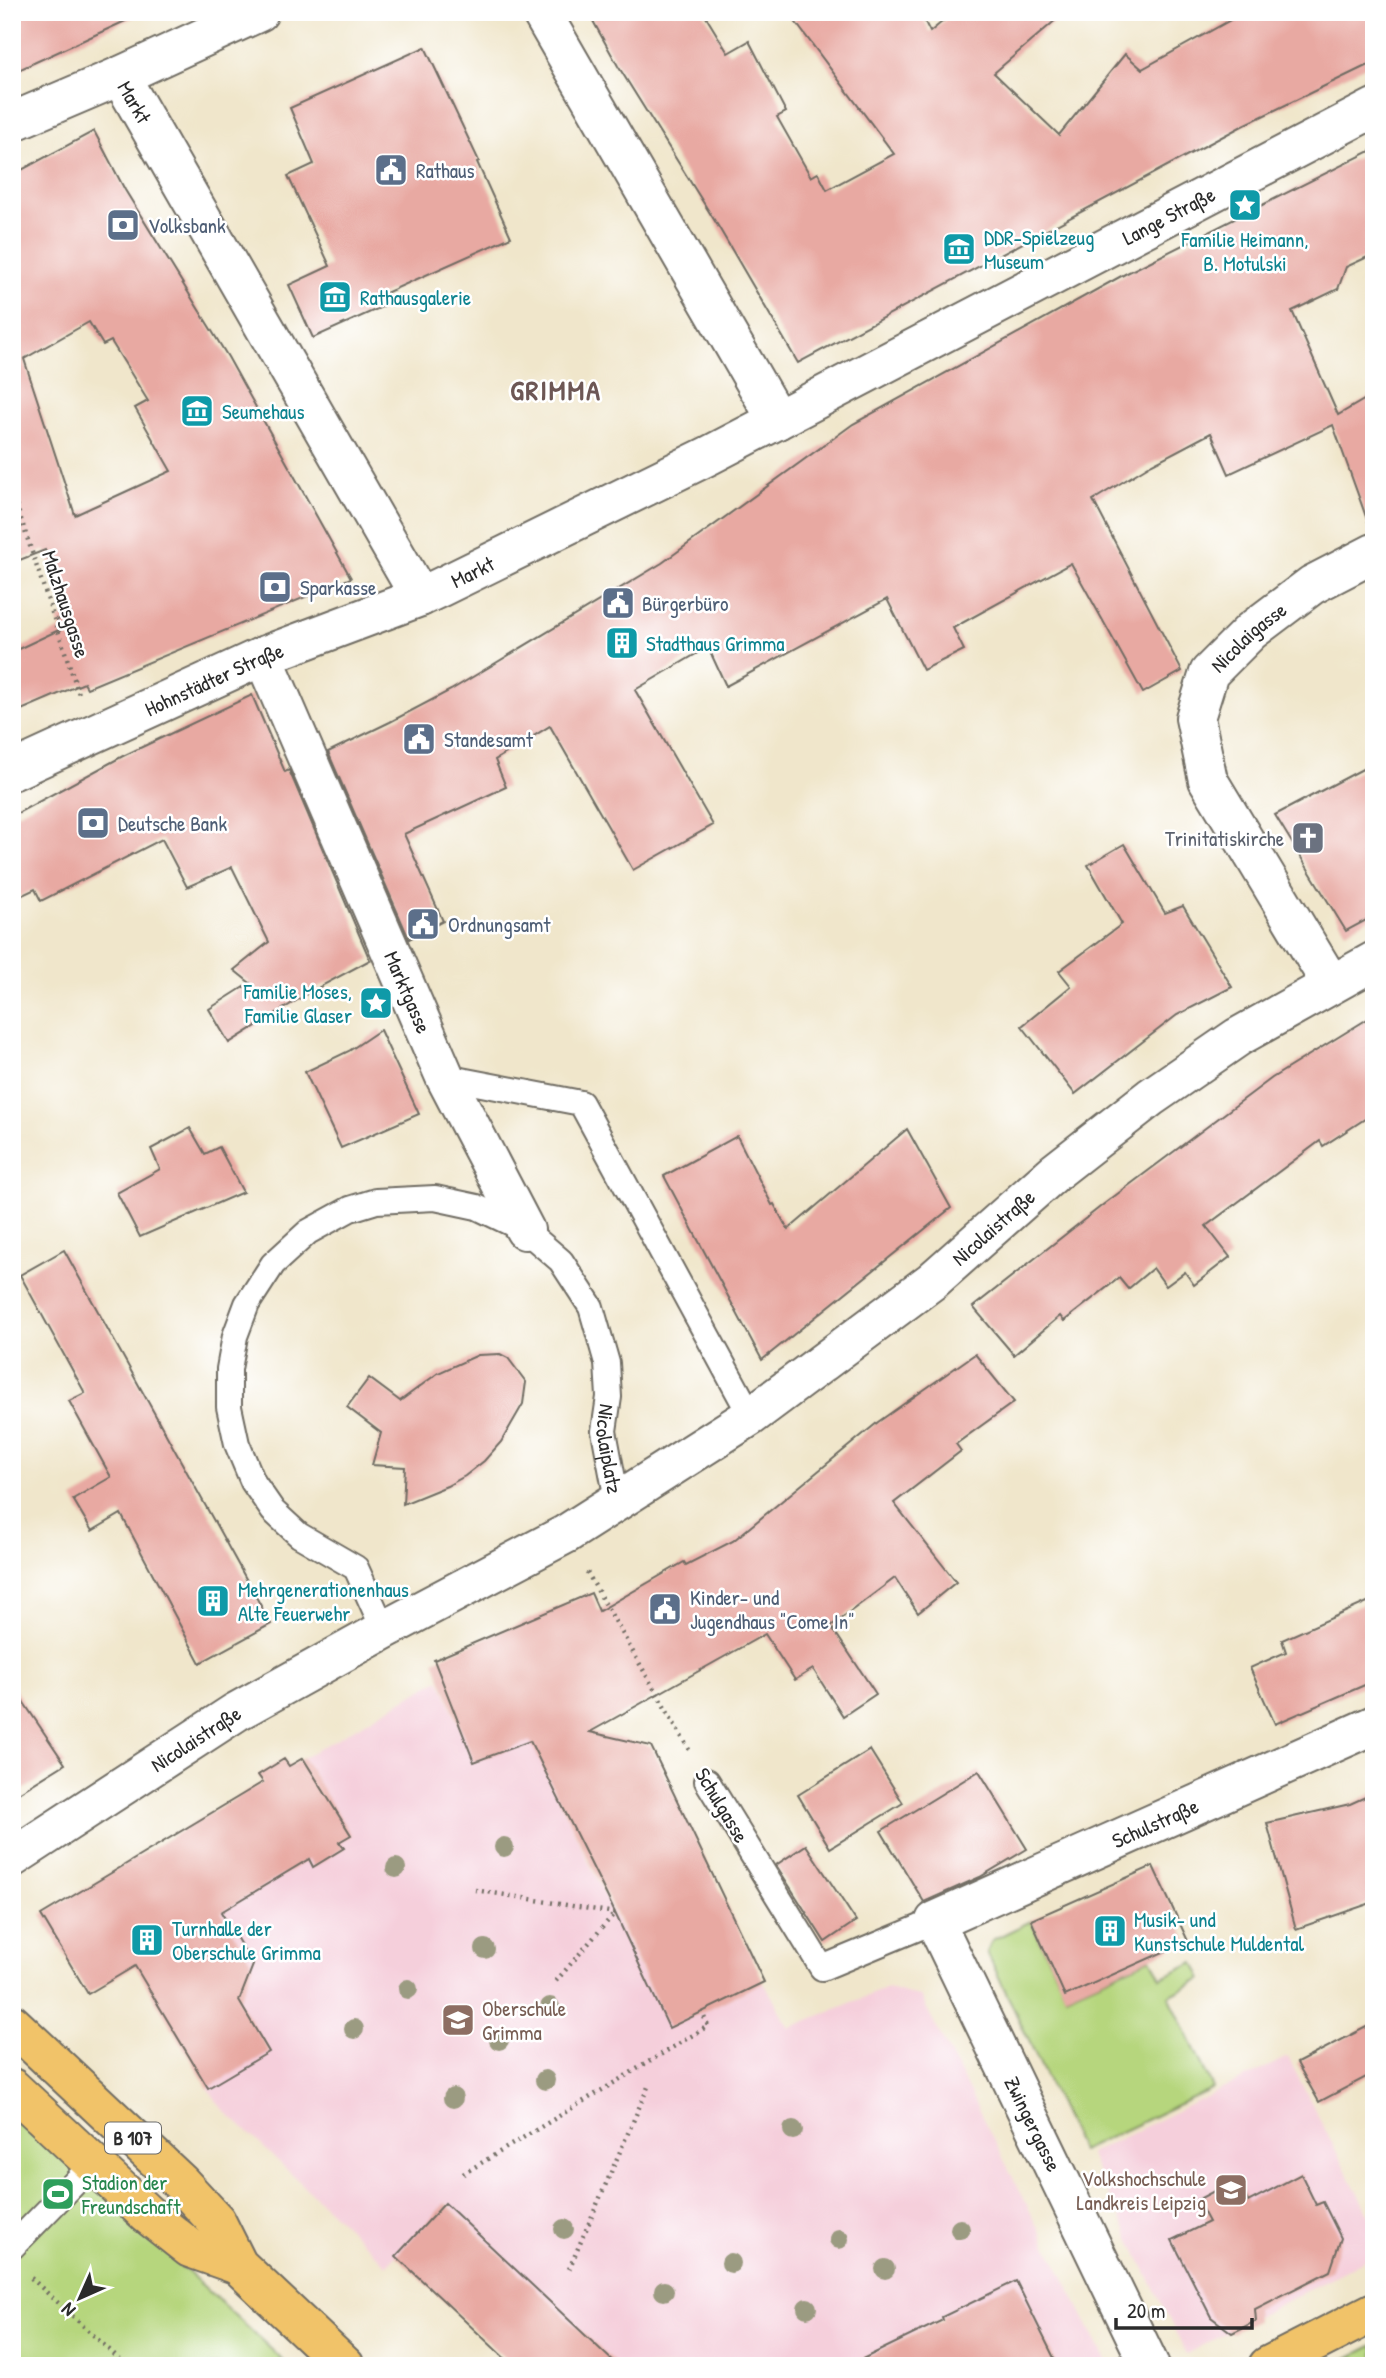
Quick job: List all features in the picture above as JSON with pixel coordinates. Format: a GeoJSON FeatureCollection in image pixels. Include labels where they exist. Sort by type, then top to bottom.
{"type":"FeatureCollection","features":[{"type":"Feature","properties":{"kind":"main road","name":"B 107"},"geometry":{"type":"LineString","coordinates":[[12,2024],[180,2182],[216,2221],[238,2265],[345,2366]]}},
{"type":"Feature","properties":{"kind":"main road","name":"B 107"},"geometry":{"type":"LineString","coordinates":[[12,2088],[147,2214],[190,2248],[238,2265]]}},
{"type":"Feature","properties":{"kind":"main road"},"geometry":{"type":"LineString","coordinates":[[1268,2366],[1374,2312]]}},
{"type":"Feature","properties":{"kind":"street","name":"Markt"},"geometry":{"type":"LineString","coordinates":[[259,12],[120,76],[420,597],[777,420]]}},
{"type":"Feature","properties":{"kind":"street"},"geometry":{"type":"LineString","coordinates":[[541,12],[777,420]]}},
{"type":"Feature","properties":{"kind":"street"},"geometry":{"type":"LineString","coordinates":[[12,122],[120,76]]}},
{"type":"Feature","properties":{"kind":"street","name":"Lange Straße"},"geometry":{"type":"LineString","coordinates":[[777,420],[1374,108]]}},
{"type":"Feature","properties":{"kind":"street","name":"Nicolaigasse"},"geometry":{"type":"LineString","coordinates":[[1331,984],[1208,780],[1195,718],[1209,673],[1251,631],[1312,585],[1374,553]]}},
{"type":"Feature","properties":{"kind":"street","name":"Hohnstädter Straße"},"geometry":{"type":"LineString","coordinates":[[12,771],[262,656],[420,597]]}},
{"type":"Feature","properties":{"kind":"street","name":"Marktgasse"},"geometry":{"type":"LineString","coordinates":[[262,656],[444,1077],[525,1230]]}},
{"type":"Feature","properties":{"kind":"street","name":"Nicolaistraße"},"geometry":{"type":"LineString","coordinates":[[617,1500],[751,1416],[932,1281],[1055,1172],[1151,1097],[1238,1037],[1374,961]]}},
{"type":"Feature","properties":{"kind":"street","name":"Nicolaiplatz"},"geometry":{"type":"LineString","coordinates":[[384,1630],[565,1534],[617,1500]]}},
{"type":"Feature","properties":{"kind":"street","name":"Nicolaistraße"},"geometry":{"type":"LineString","coordinates":[[12,1858],[236,1712],[384,1630]]}},
{"type":"Feature","properties":{"kind":"street","name":"Schulstraße"},"geometry":{"type":"LineString","coordinates":[[935,1921],[1374,1725]]}},
{"type":"Feature","properties":{"kind":"street","name":"Zwingergasse"},"geometry":{"type":"LineString","coordinates":[[935,1921],[1150,2366]]}},
{"type":"Feature","properties":{"kind":"lane"},"geometry":{"type":"LineString","coordinates":[[444,1077],[580,1103],[751,1416]]}},
{"type":"Feature","properties":{"kind":"lane","name":"Nicolaiplatz"},"geometry":{"type":"LineString","coordinates":[[384,1630],[356,1568],[299,1535],[273,1511],[253,1482],[237,1444],[229,1408],[229,1369],[235,1336],[247,1304],[273,1264],[308,1232],[350,1209],[376,1202],[435,1198],[477,1207],[525,1230],[561,1261],[591,1307],[607,1363],[609,1397],[604,1431],[617,1500]]}},
{"type":"Feature","properties":{"kind":"lane","name":"Schulgasse"},"geometry":{"type":"LineString","coordinates":[[707,1781],[822,1968],[935,1921]]}},
{"type":"Feature","properties":{"kind":"lane"},"geometry":{"type":"LineString","coordinates":[[17,2258],[93,2164]]}},
{"type":"Feature","properties":{"kind":"path","name":"Malzhausgasse"},"geometry":{"type":"LineString","coordinates":[[12,492],[76,686]]}},
{"type":"Feature","properties":{"kind":"path","name":"Schulgasse"},"geometry":{"type":"LineString","coordinates":[[565,1534],[707,1781]]}},
{"type":"Feature","properties":{"kind":"path"},"geometry":{"type":"LineString","coordinates":[[475,1890],[615,1913],[556,1981]]}},
{"type":"Feature","properties":{"kind":"path"},"geometry":{"type":"LineString","coordinates":[[463,2174],[708,2026],[702,2012]]}},
{"type":"Feature","properties":{"kind":"path"},"geometry":{"type":"LineString","coordinates":[[569,2269],[648,2087]]}},
{"type":"Feature","properties":{"kind":"path"},"geometry":{"type":"LineString","coordinates":[[17,2258],[127,2366]]}},
{"type":"Feature","properties":{"kind":"shaded area","name":"Oberschule Grimma"},"geometry":{"type":"Polygon","coordinates":[[[440,1679],[474,1761],[529,1738],[669,2028],[764,1982],[789,2028],[887,1988],[921,1997],[1109,2366],[1058,2366],[1016,2281],[849,2366],[618,2366],[446,2203],[387,2265],[220,2106],[208,2088],[269,2051],[239,2001],[253,1965],[221,1912],[309,1859],[314,1866],[343,1849],[339,1842],[351,1835],[303,1758],[440,1679]]]}},
{"type":"Feature","properties":{"kind":"shaded area","name":"Volkshochschule Landkreis Leipzig"},"geometry":{"type":"Polygon","coordinates":[[[1288,2057],[1374,2225],[1374,2255],[1186,2354],[1089,2154],[1288,2057]]]}},
{"type":"Feature","properties":{"kind":"green space"},"geometry":{"type":"Polygon","coordinates":[[[1031,1921],[1066,1996],[1151,1958],[1161,1978],[1194,1962],[1202,1979],[1169,1996],[1213,2088],[1081,2151],[987,1952],[992,1940],[1031,1921]]]}},
{"type":"Feature","properties":{"kind":"green space","name":"Stadion der Freundschaft"},"geometry":{"type":"Polygon","coordinates":[[[12,2108],[289,2366],[12,2366],[12,2108]]]}},
{"type":"Feature","properties":{"kind":"green space"},"geometry":{"type":"Polygon","coordinates":[[[1374,2345],[1374,2366],[1333,2366],[1374,2345]]]}},
{"type":"Feature","properties":{"kind":"building"},"geometry":{"type":"Polygon","coordinates":[[[12,12],[145,12],[12,73],[12,12]]]}},
{"type":"Feature","properties":{"kind":"building"},"geometry":{"type":"Polygon","coordinates":[[[588,12],[703,12],[728,53],[749,41],[786,112],[777,117],[811,177],[818,173],[827,190],[894,154],[788,12],[920,12],[930,32],[954,12],[1065,12],[994,73],[1059,135],[1125,54],[1142,69],[1245,12],[1374,12],[1374,62],[1244,125],[798,363],[588,12]]]}},
{"type":"Feature","properties":{"kind":"building","name":"Rathaus"},"geometry":{"type":"Polygon","coordinates":[[[425,47],[479,161],[477,162],[511,237],[379,296],[384,306],[313,338],[289,285],[330,266],[288,176],[314,164],[290,108],[425,47]]]}},
{"type":"Feature","properties":{"kind":"building"},"geometry":{"type":"Polygon","coordinates":[[[94,131],[125,190],[228,357],[351,578],[87,688],[84,683],[12,714],[12,652],[61,629],[57,620],[70,613],[45,550],[12,563],[12,175],[94,131]],[[89,322],[24,359],[75,515],[171,471],[135,408],[148,401],[111,341],[103,345],[89,322]]]}},
{"type":"Feature","properties":{"kind":"building"},"geometry":{"type":"Polygon","coordinates":[[[1374,149],[1374,254],[1346,267],[1338,289],[1292,311],[1338,415],[1374,394],[1374,524],[1369,525],[1333,425],[1229,474],[1211,433],[1152,464],[1093,500],[1182,671],[1143,693],[1071,563],[953,628],[964,650],[923,670],[887,599],[726,686],[708,647],[635,690],[713,825],[633,870],[550,726],[495,760],[506,787],[404,834],[443,921],[409,939],[328,752],[451,690],[662,563],[853,424],[1125,274],[1374,149]]]}},
{"type":"Feature","properties":{"kind":"building"},"geometry":{"type":"Polygon","coordinates":[[[252,695],[285,772],[289,770],[370,960],[310,992],[229,1043],[209,1009],[250,983],[234,970],[269,942],[232,867],[187,887],[162,839],[41,901],[35,889],[12,900],[12,816],[123,756],[252,695]]]}},
{"type":"Feature","properties":{"kind":"building","name":"Trinitatiskirche"},"geometry":{"type":"Polygon","coordinates":[[[1374,763],[1374,916],[1346,931],[1275,815],[1374,763]]]}},
{"type":"Feature","properties":{"kind":"building"},"geometry":{"type":"Polygon","coordinates":[[[1124,844],[1165,913],[1183,906],[1232,987],[1177,1015],[1075,1094],[1022,1026],[1071,986],[1059,971],[1122,924],[1088,865],[1124,844]]]}},
{"type":"Feature","properties":{"kind":"building"},"geometry":{"type":"Polygon","coordinates":[[[1374,1015],[1374,1113],[1323,1146],[1320,1141],[1206,1226],[1230,1257],[1194,1285],[1185,1272],[1166,1286],[1153,1268],[1128,1289],[1119,1278],[1064,1321],[1060,1316],[1014,1355],[973,1307],[1104,1204],[1272,1078],[1374,1015]]]}},
{"type":"Feature","properties":{"kind":"building"},"geometry":{"type":"Polygon","coordinates":[[[380,1030],[419,1114],[341,1148],[305,1072],[349,1051],[380,1030]]]}},
{"type":"Feature","properties":{"kind":"building"},"geometry":{"type":"Polygon","coordinates":[[[190,1128],[205,1154],[219,1147],[243,1192],[140,1237],[117,1193],[160,1169],[151,1149],[190,1128]]]}},
{"type":"Feature","properties":{"kind":"building"},"geometry":{"type":"Polygon","coordinates":[[[907,1129],[951,1208],[762,1360],[664,1176],[737,1136],[772,1205],[774,1204],[788,1230],[907,1129]]]}},
{"type":"Feature","properties":{"kind":"building"},"geometry":{"type":"Polygon","coordinates":[[[64,1250],[271,1624],[200,1663],[121,1514],[92,1531],[73,1499],[111,1477],[69,1401],[85,1393],[20,1275],[64,1250]]]}},
{"type":"Feature","properties":{"kind":"building"},"geometry":{"type":"Polygon","coordinates":[[[500,1354],[508,1358],[526,1382],[523,1404],[501,1442],[484,1461],[465,1476],[403,1504],[405,1467],[372,1465],[381,1433],[347,1407],[369,1378],[400,1401],[438,1373],[478,1355],[500,1354]]]}},
{"type":"Feature","properties":{"kind":"building"},"geometry":{"type":"Polygon","coordinates":[[[975,1354],[1014,1402],[956,1444],[961,1451],[894,1503],[956,1582],[918,1613],[895,1578],[831,1626],[876,1694],[843,1716],[813,1669],[795,1680],[765,1634],[590,1732],[651,1746],[764,1982],[669,2028],[530,1741],[474,1762],[434,1660],[591,1593],[599,1611],[684,1562],[686,1565],[733,1541],[878,1422],[975,1354]]]}},
{"type":"Feature","properties":{"kind":"building"},"geometry":{"type":"Polygon","coordinates":[[[1374,1599],[1374,1681],[1275,1724],[1250,1668],[1286,1652],[1282,1640],[1374,1599]]]}},
{"type":"Feature","properties":{"kind":"building"},"geometry":{"type":"Polygon","coordinates":[[[12,1685],[65,1764],[12,1797],[12,1685]]]}},
{"type":"Feature","properties":{"kind":"building"},"geometry":{"type":"Polygon","coordinates":[[[870,1750],[903,1803],[830,1848],[798,1795],[870,1750]]]}},
{"type":"Feature","properties":{"kind":"building","name":"Turnhalle der Oberschule Grimma"},"geometry":{"type":"Polygon","coordinates":[[[303,1758],[351,1835],[339,1842],[344,1848],[313,1867],[309,1859],[221,1912],[253,1965],[239,2001],[269,2052],[208,2088],[135,1966],[88,1994],[41,1915],[263,1782],[258,1775],[284,1759],[289,1766],[303,1758]]]}},
{"type":"Feature","properties":{"kind":"building"},"geometry":{"type":"Polygon","coordinates":[[[979,1771],[1027,1849],[980,1877],[924,1902],[881,1831],[979,1771]]]}},
{"type":"Feature","properties":{"kind":"building"},"geometry":{"type":"Polygon","coordinates":[[[1374,1793],[1374,1902],[1296,1929],[1267,1823],[1350,1804],[1374,1793]]]}},
{"type":"Feature","properties":{"kind":"building"},"geometry":{"type":"Polygon","coordinates":[[[806,1845],[856,1921],[825,1942],[776,1865],[806,1845]]]}},
{"type":"Feature","properties":{"kind":"building","name":"Musik- und Kunstschule Muldental"},"geometry":{"type":"Polygon","coordinates":[[[1153,1866],[1188,1941],[1065,1996],[1031,1920],[1153,1866]]]}},
{"type":"Feature","properties":{"kind":"building"},"geometry":{"type":"Polygon","coordinates":[[[1374,2023],[1374,2073],[1319,2102],[1297,2063],[1374,2023]]]}},
{"type":"Feature","properties":{"kind":"building"},"geometry":{"type":"Polygon","coordinates":[[[1301,2174],[1316,2205],[1323,2202],[1341,2238],[1330,2271],[1255,2309],[1256,2321],[1232,2333],[1211,2317],[1172,2240],[1209,2222],[1197,2200],[1237,2179],[1248,2202],[1301,2174]]]}},
{"type":"Feature","properties":{"kind":"building"},"geometry":{"type":"Polygon","coordinates":[[[445,2203],[618,2366],[513,2366],[396,2256],[445,2203]]]}},
{"type":"Feature","properties":{"kind":"building"},"geometry":{"type":"Polygon","coordinates":[[[1016,2281],[1058,2366],[848,2366],[943,2320],[942,2317],[1016,2281]]]}},
{"type":"Feature","properties":{"kind":"place","name":"Rathaus"},"geometry":{"type":"Point","coordinates":[391,170]}},
{"type":"Feature","properties":{"kind":"place","name":"Familie Heimann, B. Motulski"},"geometry":{"type":"Point","coordinates":[1245,205]}},
{"type":"Feature","properties":{"kind":"place","name":"Volksbank"},"geometry":{"type":"Point","coordinates":[123,225]}},
{"type":"Feature","properties":{"kind":"place","name":"DDR-Spielzeug Museum"},"geometry":{"type":"Point","coordinates":[959,249]}},
{"type":"Feature","properties":{"kind":"place","name":"Rathausgalerie"},"geometry":{"type":"Point","coordinates":[335,297]}},
{"type":"Feature","properties":{"kind":"place","name":"Seumehaus"},"geometry":{"type":"Point","coordinates":[197,411]}},
{"type":"Feature","properties":{"kind":"place","name":"Sparkasse"},"geometry":{"type":"Point","coordinates":[275,587]}},
{"type":"Feature","properties":{"kind":"place","name":"Bürgerbüro"},"geometry":{"type":"Point","coordinates":[618,603]}},
{"type":"Feature","properties":{"kind":"place","name":"Stadthaus Grimma"},"geometry":{"type":"Point","coordinates":[622,643]}},
{"type":"Feature","properties":{"kind":"place","name":"Standesamt"},"geometry":{"type":"Point","coordinates":[419,739]}},
{"type":"Feature","properties":{"kind":"place","name":"Deutsche Bank"},"geometry":{"type":"Point","coordinates":[93,823]}},
{"type":"Feature","properties":{"kind":"place","name":"Trinitatiskirche"},"geometry":{"type":"Point","coordinates":[1308,838]}},
{"type":"Feature","properties":{"kind":"place","name":"Ordnungsamt"},"geometry":{"type":"Point","coordinates":[423,924]}},
{"type":"Feature","properties":{"kind":"place","name":"Familie Moses, Familie Glaser"},"geometry":{"type":"Point","coordinates":[376,1003]}},
{"type":"Feature","properties":{"kind":"place","name":"Mehrgenerationenhaus Alte Feuerwehr"},"geometry":{"type":"Point","coordinates":[213,1601]}},
{"type":"Feature","properties":{"kind":"place","name":"Kinder- und Jugendhaus \"Come In\""},"geometry":{"type":"Point","coordinates":[665,1609]}},
{"type":"Feature","properties":{"kind":"place","name":"Musik- und Kunstschule Muldental"},"geometry":{"type":"Point","coordinates":[1110,1931]}},
{"type":"Feature","properties":{"kind":"place","name":"Turnhalle der Oberschule Grimma"},"geometry":{"type":"Point","coordinates":[147,1940]}},
{"type":"Feature","properties":{"kind":"place","name":"Oberschule Grimma"},"geometry":{"type":"Point","coordinates":[458,2020]}},
{"type":"Feature","properties":{"kind":"place","name":"Volkshochschule Landkreis Leipzig"},"geometry":{"type":"Point","coordinates":[1231,2190]}},
{"type":"Feature","properties":{"kind":"place","name":"Stadion der Freundschaft"},"geometry":{"type":"Point","coordinates":[58,2194]}},
{"type":"Feature","properties":{"kind":"district","name":"GRIMMA"},"geometry":{"type":"Point","coordinates":[556,390]}}]}
